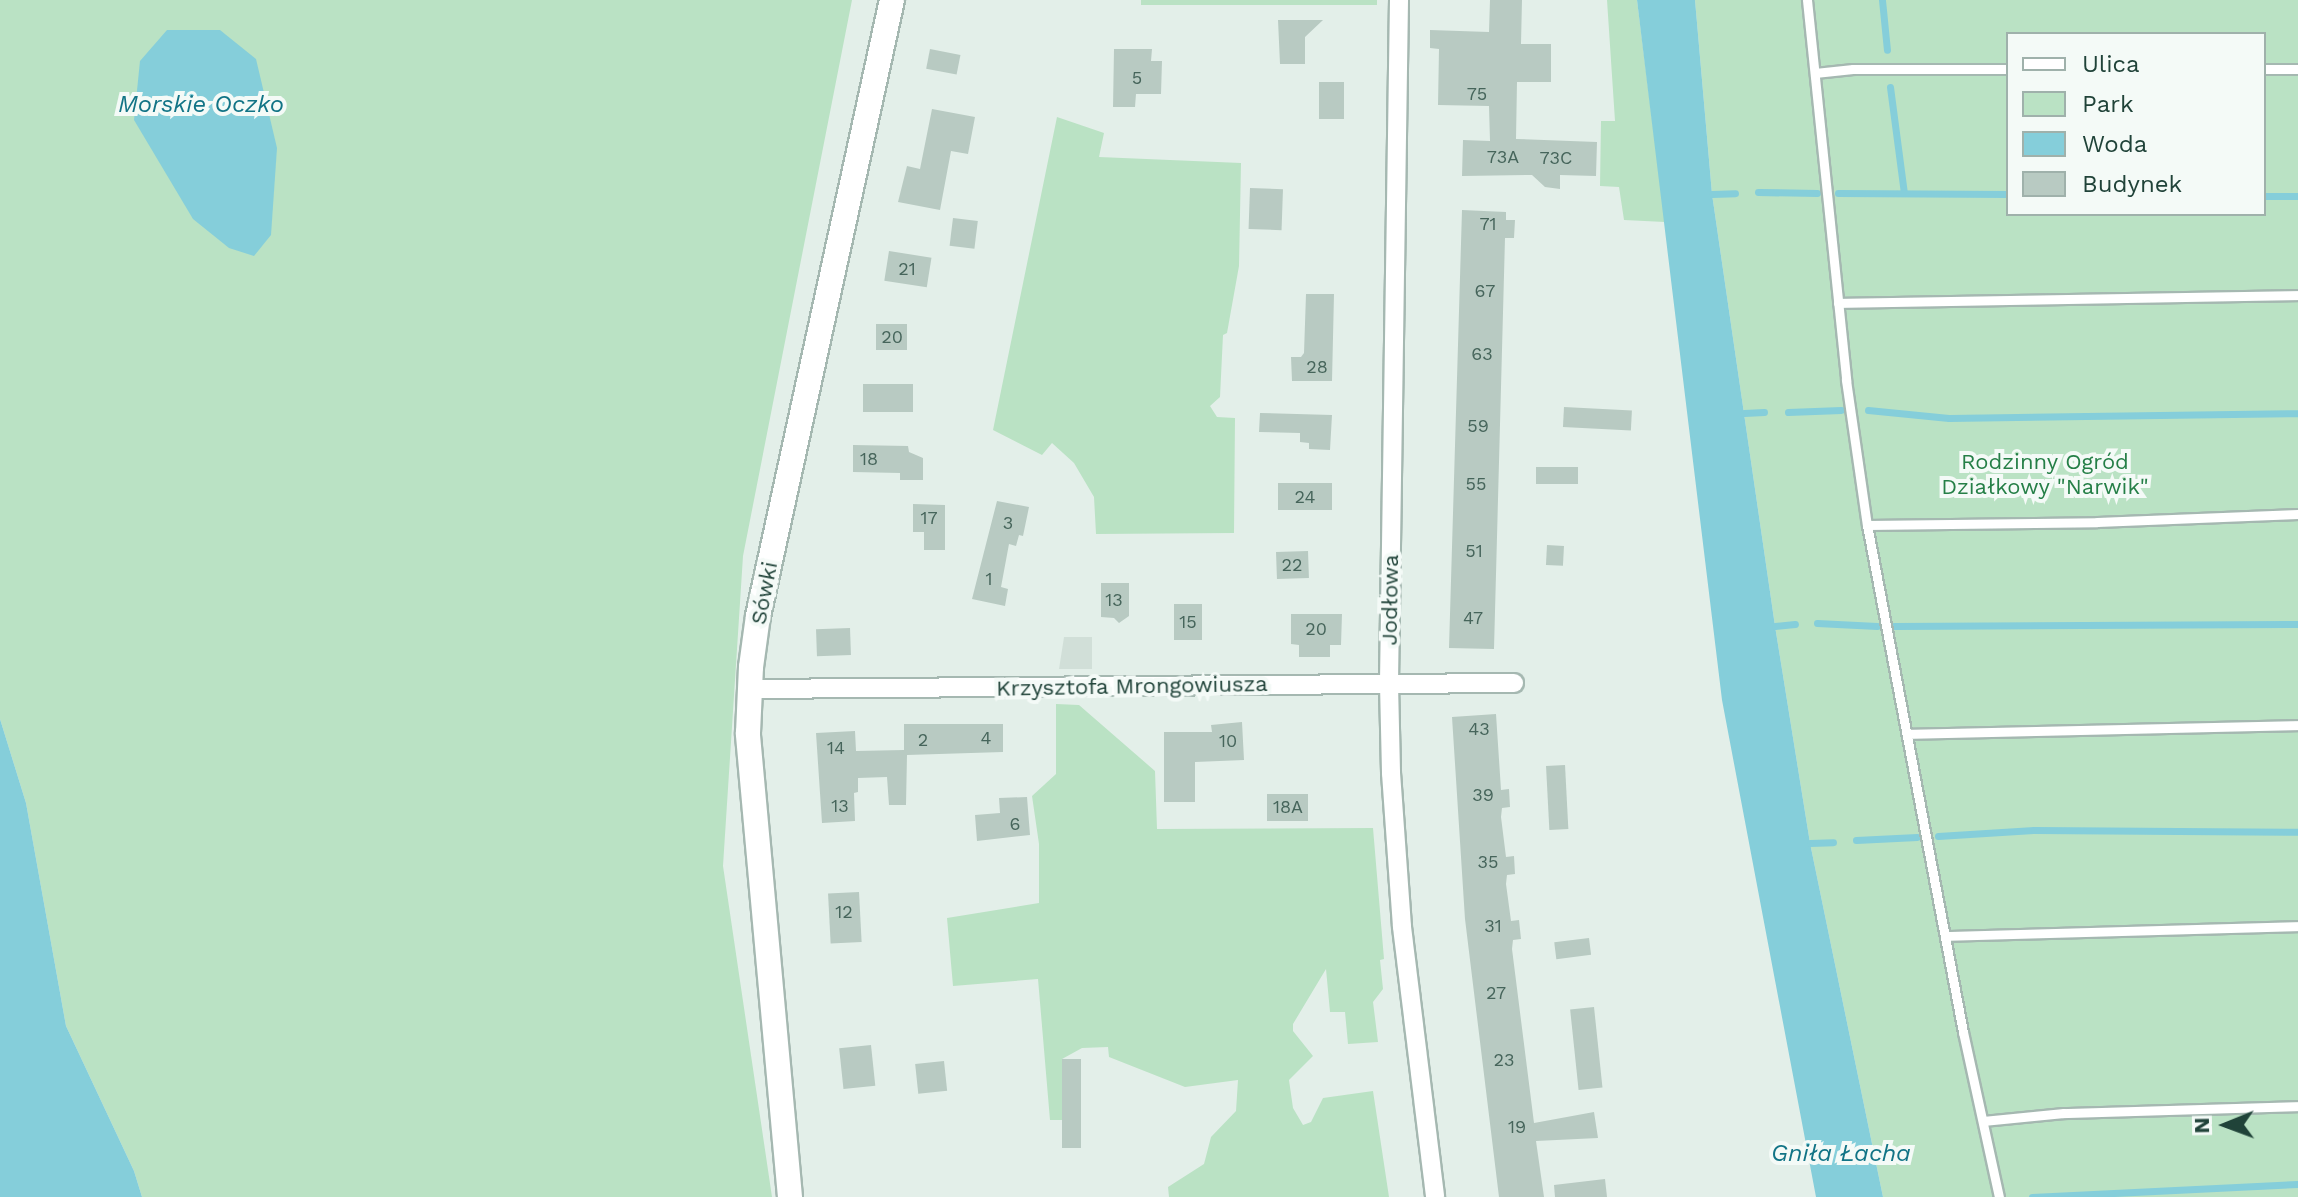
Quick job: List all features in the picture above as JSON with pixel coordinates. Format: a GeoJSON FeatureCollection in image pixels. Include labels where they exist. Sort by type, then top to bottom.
{"type":"FeatureCollection","features":[{"type":"Feature","properties":{"kind":"street","name":"Sówki"},"geometry":{"type":"LineString","coordinates":[[790,1197],[748,733],[749,689],[758,616],[892,0]]}},
{"type":"Feature","properties":{"kind":"street","name":"Jodłowa"},"geometry":{"type":"LineString","coordinates":[[1399,0],[1389,684],[1402,927],[1435,1197]]}},
{"type":"Feature","properties":{"kind":"street","name":"Krzysztofa Mrongowiusza"},"geometry":{"type":"LineString","coordinates":[[749,689],[1514,683]]}},
{"type":"Feature","properties":{"kind":"lane"},"geometry":{"type":"LineString","coordinates":[[1807,0],[1838,303],[1867,525],[1945,936],[1999,1197]]}},
{"type":"Feature","properties":{"kind":"lane"},"geometry":{"type":"LineString","coordinates":[[1815,73],[1853,69],[2006,69]]}},
{"type":"Feature","properties":{"kind":"lane"},"geometry":{"type":"LineString","coordinates":[[2266,69],[2298,69]]}},
{"type":"Feature","properties":{"kind":"lane"},"geometry":{"type":"LineString","coordinates":[[1838,303],[2298,295]]}},
{"type":"Feature","properties":{"kind":"lane"},"geometry":{"type":"LineString","coordinates":[[1867,525],[2097,522],[2298,514]]}},
{"type":"Feature","properties":{"kind":"lane"},"geometry":{"type":"LineString","coordinates":[[1907,734],[2298,725]]}},
{"type":"Feature","properties":{"kind":"lane"},"geometry":{"type":"LineString","coordinates":[[1945,936],[2298,926]]}},
{"type":"Feature","properties":{"kind":"lane"},"geometry":{"type":"LineString","coordinates":[[1983,1121],[2064,1113],[2298,1106]]}},
{"type":"Feature","properties":{"kind":"shaded area"},"geometry":{"type":"Polygon","coordinates":[[[1064,637],[1092,637],[1092,669],[1059,669],[1064,637]]]}},
{"type":"Feature","properties":{"kind":"green space"},"geometry":{"type":"Polygon","coordinates":[[[0,0],[852,0],[743,556],[723,866],[772,1197],[142,1197],[134,1171],[66,1026],[26,803],[0,719],[0,0]]]}},
{"type":"Feature","properties":{"kind":"green space"},"geometry":{"type":"Polygon","coordinates":[[[1141,0],[1377,0],[1377,5],[1141,5],[1141,0]]]}},
{"type":"Feature","properties":{"kind":"green space"},"geometry":{"type":"Polygon","coordinates":[[[1607,0],[1637,0],[1665,222],[1624,220],[1619,187],[1600,186],[1601,121],[1615,121],[1607,0]]]}},
{"type":"Feature","properties":{"kind":"green space","name":"Rodzinny Ogród Działkowy \"Narwik\""},"geometry":{"type":"Polygon","coordinates":[[[1695,0],[2298,0],[2298,1197],[1883,1197],[1810,843],[1712,194],[1695,0]]]}},
{"type":"Feature","properties":{"kind":"green space"},"geometry":{"type":"Polygon","coordinates":[[[1057,117],[1104,133],[1099,157],[1241,163],[1239,266],[1227,333],[1223,335],[1220,397],[1210,406],[1217,417],[1235,418],[1234,533],[1096,534],[1094,497],[1074,463],[1052,443],[1042,455],[993,430],[1057,117]]]}},
{"type":"Feature","properties":{"kind":"green space"},"geometry":{"type":"Polygon","coordinates":[[[1056,704],[1079,705],[1155,771],[1157,829],[1373,828],[1384,959],[1380,960],[1383,989],[1373,1002],[1378,1042],[1348,1044],[1345,1012],[1330,1012],[1326,969],[1293,1024],[1293,1031],[1313,1056],[1289,1080],[1293,1108],[1303,1125],[1311,1122],[1323,1098],[1373,1091],[1389,1197],[1169,1197],[1168,1187],[1204,1164],[1211,1137],[1236,1111],[1238,1080],[1185,1087],[1109,1057],[1108,1047],[1082,1048],[1062,1059],[1064,1120],[1050,1120],[1038,979],[953,986],[947,918],[1039,903],[1039,844],[1032,796],[1056,774],[1056,704]]]}},
{"type":"Feature","properties":{"kind":"water","name":"Gniła Łacha"},"geometry":{"type":"Polygon","coordinates":[[[1637,0],[1695,0],[1712,194],[1775,626],[1810,843],[1883,1197],[1816,1197],[1722,700],[1637,0]]]}},
{"type":"Feature","properties":{"kind":"water","name":"Morskie Oczko"},"geometry":{"type":"Polygon","coordinates":[[[167,30],[220,30],[256,59],[277,148],[271,235],[254,256],[229,248],[193,219],[134,120],[140,61],[167,30]]]}},
{"type":"Feature","properties":{"kind":"water"},"geometry":{"type":"Polygon","coordinates":[[[0,719],[26,803],[66,1026],[134,1171],[142,1197],[0,1197],[0,719]]]}},
{"type":"Feature","properties":{"kind":"building"},"geometry":{"type":"Polygon","coordinates":[[[1490,0],[1522,0],[1521,44],[1551,44],[1551,82],[1517,82],[1516,139],[1597,142],[1596,176],[1560,175],[1560,189],[1545,187],[1532,175],[1462,176],[1463,140],[1490,141],[1489,106],[1438,105],[1439,49],[1430,48],[1430,30],[1489,32],[1490,0]]]}},
{"type":"Feature","properties":{"kind":"building"},"geometry":{"type":"Polygon","coordinates":[[[1278,20],[1323,20],[1305,37],[1305,64],[1280,64],[1278,20]]]}},
{"type":"Feature","properties":{"kind":"building"},"geometry":{"type":"Polygon","coordinates":[[[930,49],[960,55],[957,75],[926,69],[930,49]]]}},
{"type":"Feature","properties":{"kind":"building"},"geometry":{"type":"Polygon","coordinates":[[[1114,49],[1152,49],[1151,61],[1162,61],[1161,94],[1136,94],[1135,107],[1113,107],[1114,49]]]}},
{"type":"Feature","properties":{"kind":"building"},"geometry":{"type":"Polygon","coordinates":[[[1319,82],[1344,82],[1344,119],[1319,119],[1319,82]]]}},
{"type":"Feature","properties":{"kind":"building"},"geometry":{"type":"Polygon","coordinates":[[[932,109],[975,117],[968,154],[951,151],[940,210],[898,202],[907,166],[920,169],[932,109]]]}},
{"type":"Feature","properties":{"kind":"building"},"geometry":{"type":"Polygon","coordinates":[[[1250,188],[1283,189],[1282,230],[1249,229],[1250,188]]]}},
{"type":"Feature","properties":{"kind":"building"},"geometry":{"type":"Polygon","coordinates":[[[1462,210],[1506,212],[1506,220],[1515,220],[1514,238],[1505,238],[1494,649],[1449,648],[1462,210]]]}},
{"type":"Feature","properties":{"kind":"building"},"geometry":{"type":"Polygon","coordinates":[[[953,218],[978,221],[974,249],[950,246],[953,218]]]}},
{"type":"Feature","properties":{"kind":"building"},"geometry":{"type":"Polygon","coordinates":[[[889,251],[931,258],[927,287],[884,281],[889,251]]]}},
{"type":"Feature","properties":{"kind":"building"},"geometry":{"type":"Polygon","coordinates":[[[1306,294],[1334,294],[1332,381],[1292,381],[1291,357],[1301,357],[1304,353],[1306,294]]]}},
{"type":"Feature","properties":{"kind":"building"},"geometry":{"type":"Polygon","coordinates":[[[876,324],[907,324],[907,350],[876,350],[876,324]]]}},
{"type":"Feature","properties":{"kind":"building"},"geometry":{"type":"Polygon","coordinates":[[[863,384],[913,384],[913,412],[863,412],[863,384]]]}},
{"type":"Feature","properties":{"kind":"building"},"geometry":{"type":"Polygon","coordinates":[[[1564,407],[1632,411],[1631,431],[1563,427],[1564,407]]]}},
{"type":"Feature","properties":{"kind":"building"},"geometry":{"type":"Polygon","coordinates":[[[1260,413],[1332,415],[1330,450],[1309,449],[1309,443],[1300,442],[1300,433],[1259,432],[1260,413]]]}},
{"type":"Feature","properties":{"kind":"building"},"geometry":{"type":"Polygon","coordinates":[[[853,445],[908,446],[909,452],[923,458],[923,480],[900,480],[900,473],[853,472],[853,445]]]}},
{"type":"Feature","properties":{"kind":"building"},"geometry":{"type":"Polygon","coordinates":[[[1536,467],[1578,467],[1578,484],[1536,484],[1536,467]]]}},
{"type":"Feature","properties":{"kind":"building"},"geometry":{"type":"Polygon","coordinates":[[[1278,483],[1332,483],[1332,510],[1278,510],[1278,483]]]}},
{"type":"Feature","properties":{"kind":"building"},"geometry":{"type":"Polygon","coordinates":[[[997,501],[1029,507],[1023,536],[1019,535],[1016,546],[1009,544],[1001,587],[1008,589],[1005,606],[972,599],[997,501]]]}},
{"type":"Feature","properties":{"kind":"building"},"geometry":{"type":"Polygon","coordinates":[[[913,504],[945,505],[945,550],[924,550],[924,532],[913,532],[913,504]]]}},
{"type":"Feature","properties":{"kind":"building"},"geometry":{"type":"Polygon","coordinates":[[[1547,545],[1564,546],[1563,566],[1546,565],[1547,545]]]}},
{"type":"Feature","properties":{"kind":"building"},"geometry":{"type":"Polygon","coordinates":[[[1308,551],[1309,578],[1277,579],[1276,552],[1308,551]]]}},
{"type":"Feature","properties":{"kind":"building"},"geometry":{"type":"Polygon","coordinates":[[[1101,583],[1129,583],[1129,616],[1119,623],[1114,618],[1101,617],[1101,583]]]}},
{"type":"Feature","properties":{"kind":"building"},"geometry":{"type":"Polygon","coordinates":[[[1174,604],[1202,604],[1202,640],[1174,640],[1174,604]]]}},
{"type":"Feature","properties":{"kind":"building"},"geometry":{"type":"Polygon","coordinates":[[[1291,614],[1342,614],[1341,645],[1330,645],[1330,657],[1299,657],[1299,645],[1291,644],[1291,614]]]}},
{"type":"Feature","properties":{"kind":"building"},"geometry":{"type":"Polygon","coordinates":[[[850,628],[851,655],[817,656],[816,629],[850,628]]]}},
{"type":"Feature","properties":{"kind":"building"},"geometry":{"type":"Polygon","coordinates":[[[1496,714],[1501,790],[1509,789],[1510,807],[1502,808],[1501,817],[1506,857],[1514,856],[1515,874],[1507,875],[1506,884],[1511,921],[1519,920],[1521,939],[1513,940],[1512,949],[1534,1123],[1594,1112],[1598,1138],[1536,1141],[1544,1197],[1499,1197],[1465,919],[1452,717],[1496,714]]]}},
{"type":"Feature","properties":{"kind":"building"},"geometry":{"type":"Polygon","coordinates":[[[1242,722],[1244,760],[1195,762],[1195,802],[1164,802],[1164,732],[1212,732],[1211,725],[1242,722]]]}},
{"type":"Feature","properties":{"kind":"building"},"geometry":{"type":"Polygon","coordinates":[[[904,724],[1003,724],[1003,752],[907,755],[906,805],[889,805],[887,777],[858,778],[858,792],[854,793],[855,821],[822,823],[816,733],[855,731],[856,751],[904,750],[904,724]]]}},
{"type":"Feature","properties":{"kind":"building"},"geometry":{"type":"Polygon","coordinates":[[[1565,765],[1568,829],[1549,830],[1546,766],[1565,765]]]}},
{"type":"Feature","properties":{"kind":"building"},"geometry":{"type":"Polygon","coordinates":[[[1267,794],[1308,794],[1308,821],[1267,821],[1267,794]]]}},
{"type":"Feature","properties":{"kind":"building"},"geometry":{"type":"Polygon","coordinates":[[[1027,797],[1030,835],[977,841],[975,815],[1000,813],[999,798],[1027,797]]]}},
{"type":"Feature","properties":{"kind":"building"},"geometry":{"type":"Polygon","coordinates":[[[859,892],[862,942],[831,944],[828,894],[859,892]]]}},
{"type":"Feature","properties":{"kind":"building"},"geometry":{"type":"Polygon","coordinates":[[[1589,938],[1591,955],[1556,959],[1554,942],[1589,938]]]}},
{"type":"Feature","properties":{"kind":"building"},"geometry":{"type":"Polygon","coordinates":[[[1594,1007],[1602,1088],[1579,1090],[1570,1010],[1594,1007]]]}},
{"type":"Feature","properties":{"kind":"building"},"geometry":{"type":"Polygon","coordinates":[[[871,1045],[875,1086],[843,1089],[839,1048],[871,1045]]]}},
{"type":"Feature","properties":{"kind":"building"},"geometry":{"type":"Polygon","coordinates":[[[1062,1059],[1081,1059],[1081,1148],[1062,1148],[1062,1059]]]}},
{"type":"Feature","properties":{"kind":"building"},"geometry":{"type":"Polygon","coordinates":[[[944,1061],[947,1091],[918,1094],[915,1064],[944,1061]]]}},
{"type":"Feature","properties":{"kind":"building"},"geometry":{"type":"Polygon","coordinates":[[[1605,1179],[1607,1197],[1555,1197],[1554,1185],[1605,1179]]]}},
{"type":"Feature","properties":{"kind":"waterway"},"geometry":{"type":"LineString","coordinates":[[1882,0],[1887,50]]}},
{"type":"Feature","properties":{"kind":"waterway"},"geometry":{"type":"LineString","coordinates":[[1890,87],[1904,193]]}},
{"type":"Feature","properties":{"kind":"waterway"},"geometry":{"type":"LineString","coordinates":[[1758,192],[1817,193]]}},
{"type":"Feature","properties":{"kind":"waterway"},"geometry":{"type":"LineString","coordinates":[[1712,194],[1735,193]]}},
{"type":"Feature","properties":{"kind":"waterway"},"geometry":{"type":"LineString","coordinates":[[1838,193],[2006,194]]}},
{"type":"Feature","properties":{"kind":"waterway"},"geometry":{"type":"LineString","coordinates":[[2266,196],[2298,196]]}},
{"type":"Feature","properties":{"kind":"waterway"},"geometry":{"type":"LineString","coordinates":[[1788,412],[1841,410]]}},
{"type":"Feature","properties":{"kind":"waterway"},"geometry":{"type":"LineString","coordinates":[[1868,410],[1949,418],[2298,413]]}},
{"type":"Feature","properties":{"kind":"waterway"},"geometry":{"type":"LineString","coordinates":[[1744,413],[1764,412]]}},
{"type":"Feature","properties":{"kind":"waterway"},"geometry":{"type":"LineString","coordinates":[[1817,623],[1877,626]]}},
{"type":"Feature","properties":{"kind":"waterway"},"geometry":{"type":"LineString","coordinates":[[1775,626],[1795,624]]}},
{"type":"Feature","properties":{"kind":"waterway"},"geometry":{"type":"LineString","coordinates":[[1894,626],[2298,624]]}},
{"type":"Feature","properties":{"kind":"waterway"},"geometry":{"type":"LineString","coordinates":[[1938,836],[2034,830],[2298,832]]}},
{"type":"Feature","properties":{"kind":"waterway"},"geometry":{"type":"LineString","coordinates":[[1856,840],[1917,837]]}},
{"type":"Feature","properties":{"kind":"waterway"},"geometry":{"type":"LineString","coordinates":[[1810,843],[1833,842]]}},
{"type":"Feature","properties":{"kind":"waterway"},"geometry":{"type":"LineString","coordinates":[[2032,1197],[2298,1184]]}}]}
